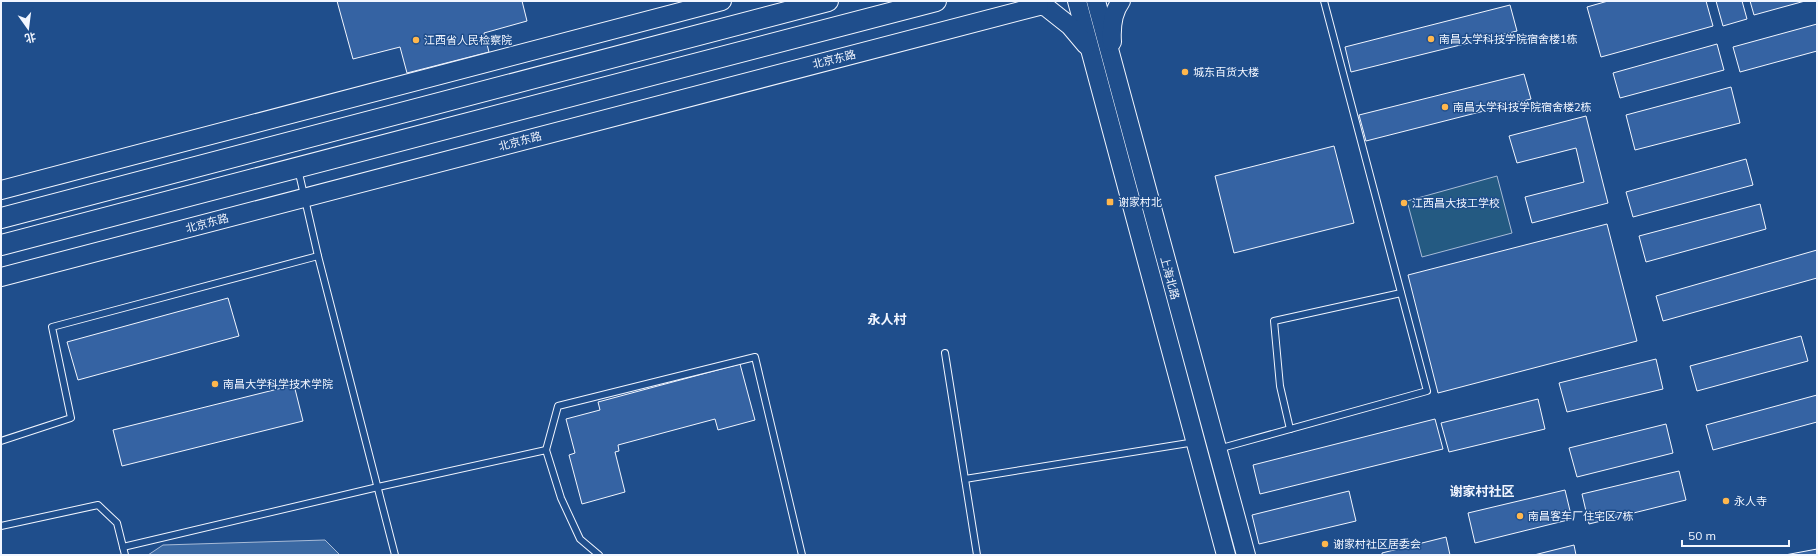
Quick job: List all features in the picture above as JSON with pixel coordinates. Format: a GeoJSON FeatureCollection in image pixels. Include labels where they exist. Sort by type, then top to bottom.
{"type":"FeatureCollection","features":[{"type":"Feature","properties":{"kind":"main road"},"geometry":{"type":"LineString","coordinates":[[1,190],[722,1]]}},
{"type":"Feature","properties":{"kind":"main road"},"geometry":{"type":"LineString","coordinates":[[1,218],[828,1]]}},
{"type":"Feature","properties":{"kind":"main road"},"geometry":{"type":"LineString","coordinates":[[1,245],[936,1]]}},
{"type":"Feature","properties":{"kind":"main road"},"geometry":{"type":"LineString","coordinates":[[1017,1],[1046,7],[1070,26],[1090,50]]}},
{"type":"Feature","properties":{"kind":"main road","name":"上海北路"},"geometry":{"type":"LineString","coordinates":[[1077,1],[1226,555]]}},
{"type":"Feature","properties":{"kind":"main road","name":"上海北路"},"geometry":{"type":"LineString","coordinates":[[1096,1],[1246,555]]}},
{"type":"Feature","properties":{"kind":"main road"},"geometry":{"type":"LineString","coordinates":[[1113,64],[1111,26],[1117,7],[1121,1]]}},
{"type":"Feature","properties":{"kind":"main road","name":"北京东路"},"geometry":{"type":"LineString","coordinates":[[1,277],[1039,6]]}},
{"type":"Feature","properties":{"kind":"lane"},"geometry":{"type":"LineString","coordinates":[[1217,449],[1427,391],[1324,1]]}},
{"type":"Feature","properties":{"kind":"lane"},"geometry":{"type":"LineString","coordinates":[[298,168],[318,256],[395,555]]}},
{"type":"Feature","properties":{"kind":"lane"},"geometry":{"type":"LineString","coordinates":[[1,442],[71,418],[52,326],[318,256]]}},
{"type":"Feature","properties":{"kind":"lane"},"geometry":{"type":"LineString","coordinates":[[1290,429],[1280,386],[1274,321],[1401,293]]}},
{"type":"Feature","properties":{"kind":"lane"},"geometry":{"type":"LineString","coordinates":[[945,353],[977,555]]}},
{"type":"Feature","properties":{"kind":"lane"},"geometry":{"type":"LineString","coordinates":[[598,555],[580,539],[561,498],[546,450],[558,406],[755,357],[802,555]]}},
{"type":"Feature","properties":{"kind":"lane"},"geometry":{"type":"LineString","coordinates":[[966,479],[1196,442]]}},
{"type":"Feature","properties":{"kind":"lane"},"geometry":{"type":"LineString","coordinates":[[123,547],[378,487],[546,450]]}},
{"type":"Feature","properties":{"kind":"lane"},"geometry":{"type":"LineString","coordinates":[[1,526],[98,505],[117,523],[125,555]]}},
{"type":"Feature","properties":{"kind":"shaded area"},"geometry":{"type":"Polygon","coordinates":[[[1497,176],[1512,233],[1422,257],[1407,201],[1497,176]]]}},
{"type":"Feature","properties":{"kind":"shaded area"},"geometry":{"type":"Polygon","coordinates":[[[325,540],[340,555],[148,555],[163,545],[325,540]]]}},
{"type":"Feature","properties":{"kind":"building","name":"江西省人民检察院"},"geometry":{"type":"Polygon","coordinates":[[[337,1],[522,1],[527,21],[484,33],[489,52],[407,73],[400,47],[353,59],[337,1]]]}},
{"type":"Feature","properties":{"kind":"building"},"geometry":{"type":"Polygon","coordinates":[[[1608,1],[1706,1],[1713,26],[1601,57],[1587,7],[1608,1]]]}},
{"type":"Feature","properties":{"kind":"building"},"geometry":{"type":"Polygon","coordinates":[[[1716,1],[1742,1],[1747,19],[1723,26],[1716,1]]]}},
{"type":"Feature","properties":{"kind":"building"},"geometry":{"type":"Polygon","coordinates":[[[1750,1],[1805,1],[1754,15],[1750,1]]]}},
{"type":"Feature","properties":{"kind":"building","name":"南昌大学科技学院宿舍楼1栋"},"geometry":{"type":"Polygon","coordinates":[[[1510,5],[1517,31],[1351,72],[1345,47],[1510,5]]]}},
{"type":"Feature","properties":{"kind":"building"},"geometry":{"type":"Polygon","coordinates":[[[1817,24],[1817,51],[1740,72],[1733,47],[1817,24]]]}},
{"type":"Feature","properties":{"kind":"building"},"geometry":{"type":"Polygon","coordinates":[[[1717,44],[1724,70],[1620,98],[1613,73],[1717,44]]]}},
{"type":"Feature","properties":{"kind":"building","name":"南昌大学科技学院宿舍楼2栋"},"geometry":{"type":"Polygon","coordinates":[[[1524,74],[1531,99],[1366,141],[1359,115],[1524,74]]]}},
{"type":"Feature","properties":{"kind":"building"},"geometry":{"type":"Polygon","coordinates":[[[1731,87],[1740,123],[1635,150],[1626,115],[1731,87]]]}},
{"type":"Feature","properties":{"kind":"building"},"geometry":{"type":"Polygon","coordinates":[[[1586,116],[1608,203],[1532,223],[1525,197],[1584,182],[1576,148],[1517,163],[1509,136],[1586,116]]]}},
{"type":"Feature","properties":{"kind":"building"},"geometry":{"type":"Polygon","coordinates":[[[1334,146],[1354,223],[1234,253],[1215,176],[1334,146]]]}},
{"type":"Feature","properties":{"kind":"building"},"geometry":{"type":"Polygon","coordinates":[[[1746,159],[1753,185],[1633,217],[1626,192],[1746,159]]]}},
{"type":"Feature","properties":{"kind":"building"},"geometry":{"type":"Polygon","coordinates":[[[1760,204],[1766,229],[1646,262],[1639,236],[1760,204]]]}},
{"type":"Feature","properties":{"kind":"building"},"geometry":{"type":"Polygon","coordinates":[[[1607,224],[1637,341],[1438,393],[1408,275],[1607,224]]]}},
{"type":"Feature","properties":{"kind":"building"},"geometry":{"type":"Polygon","coordinates":[[[1817,250],[1817,278],[1663,321],[1656,296],[1817,250]]]}},
{"type":"Feature","properties":{"kind":"building"},"geometry":{"type":"Polygon","coordinates":[[[228,298],[239,336],[78,380],[67,342],[228,298]]]}},
{"type":"Feature","properties":{"kind":"building"},"geometry":{"type":"Polygon","coordinates":[[[1801,336],[1808,361],[1697,391],[1690,366],[1801,336]]]}},
{"type":"Feature","properties":{"kind":"building"},"geometry":{"type":"Polygon","coordinates":[[[1656,359],[1663,389],[1567,412],[1559,383],[1656,359]]]}},
{"type":"Feature","properties":{"kind":"building"},"geometry":{"type":"Polygon","coordinates":[[[740,364],[755,420],[718,430],[715,419],[618,445],[619,451],[615,452],[625,492],[582,504],[569,455],[575,453],[566,419],[600,410],[598,402],[740,364]]]}},
{"type":"Feature","properties":{"kind":"building"},"geometry":{"type":"Polygon","coordinates":[[[294,385],[303,421],[122,466],[113,430],[294,385]]]}},
{"type":"Feature","properties":{"kind":"building"},"geometry":{"type":"Polygon","coordinates":[[[1817,395],[1817,422],[1713,450],[1706,425],[1817,395]]]}},
{"type":"Feature","properties":{"kind":"building"},"geometry":{"type":"Polygon","coordinates":[[[1538,399],[1545,429],[1449,452],[1441,423],[1538,399]]]}},
{"type":"Feature","properties":{"kind":"building"},"geometry":{"type":"Polygon","coordinates":[[[1435,419],[1443,449],[1260,494],[1253,465],[1435,419]]]}},
{"type":"Feature","properties":{"kind":"building"},"geometry":{"type":"Polygon","coordinates":[[[1666,424],[1673,453],[1577,477],[1569,448],[1666,424]]]}},
{"type":"Feature","properties":{"kind":"building"},"geometry":{"type":"Polygon","coordinates":[[[1679,471],[1686,500],[1589,524],[1582,494],[1679,471]]]}},
{"type":"Feature","properties":{"kind":"building","name":"南昌客车厂住宅区7栋"},"geometry":{"type":"Polygon","coordinates":[[[1565,490],[1572,519],[1475,543],[1468,513],[1565,490]]]}},
{"type":"Feature","properties":{"kind":"building"},"geometry":{"type":"Polygon","coordinates":[[[1349,491],[1356,521],[1259,544],[1252,515],[1349,491]]]}},
{"type":"Feature","properties":{"kind":"building"},"geometry":{"type":"Polygon","coordinates":[[[1446,537],[1450,555],[1382,555],[1382,553],[1446,537]]]}},
{"type":"Feature","properties":{"kind":"building"},"geometry":{"type":"Polygon","coordinates":[[[1574,545],[1576,555],[1534,555],[1574,545]]]}},
{"type":"Feature","properties":{"kind":"building"},"geometry":{"type":"Polygon","coordinates":[[[1817,549],[1817,555],[1785,555],[1817,549]]]}},
{"type":"Feature","properties":{"kind":"place","name":"南昌大学科技学院宿舍楼1栋"},"geometry":{"type":"Point","coordinates":[1431,39]}},
{"type":"Feature","properties":{"kind":"place","name":"江西省人民检察院"},"geometry":{"type":"Point","coordinates":[416,40]}},
{"type":"Feature","properties":{"kind":"place","name":"城东百货大楼"},"geometry":{"type":"Point","coordinates":[1185,72]}},
{"type":"Feature","properties":{"kind":"place","name":"南昌大学科技学院宿舍楼2栋"},"geometry":{"type":"Point","coordinates":[1445,107]}},
{"type":"Feature","properties":{"kind":"place","name":"谢家村北"},"geometry":{"type":"Point","coordinates":[1110,202]}},
{"type":"Feature","properties":{"kind":"place","name":"江西昌大技工学校"},"geometry":{"type":"Point","coordinates":[1404,203]}},
{"type":"Feature","properties":{"kind":"place","name":"南昌大学科学技术学院"},"geometry":{"type":"Point","coordinates":[215,384]}},
{"type":"Feature","properties":{"kind":"place","name":"永人寺"},"geometry":{"type":"Point","coordinates":[1726,501]}},
{"type":"Feature","properties":{"kind":"place","name":"南昌客车厂住宅区7栋"},"geometry":{"type":"Point","coordinates":[1520,516]}},
{"type":"Feature","properties":{"kind":"place","name":"谢家村社区居委会"},"geometry":{"type":"Point","coordinates":[1325,544]}},
{"type":"Feature","properties":{"kind":"district","name":"永人村"},"geometry":{"type":"Point","coordinates":[887,319]}},
{"type":"Feature","properties":{"kind":"district","name":"谢家村社区"},"geometry":{"type":"Point","coordinates":[1482,491]}}]}
